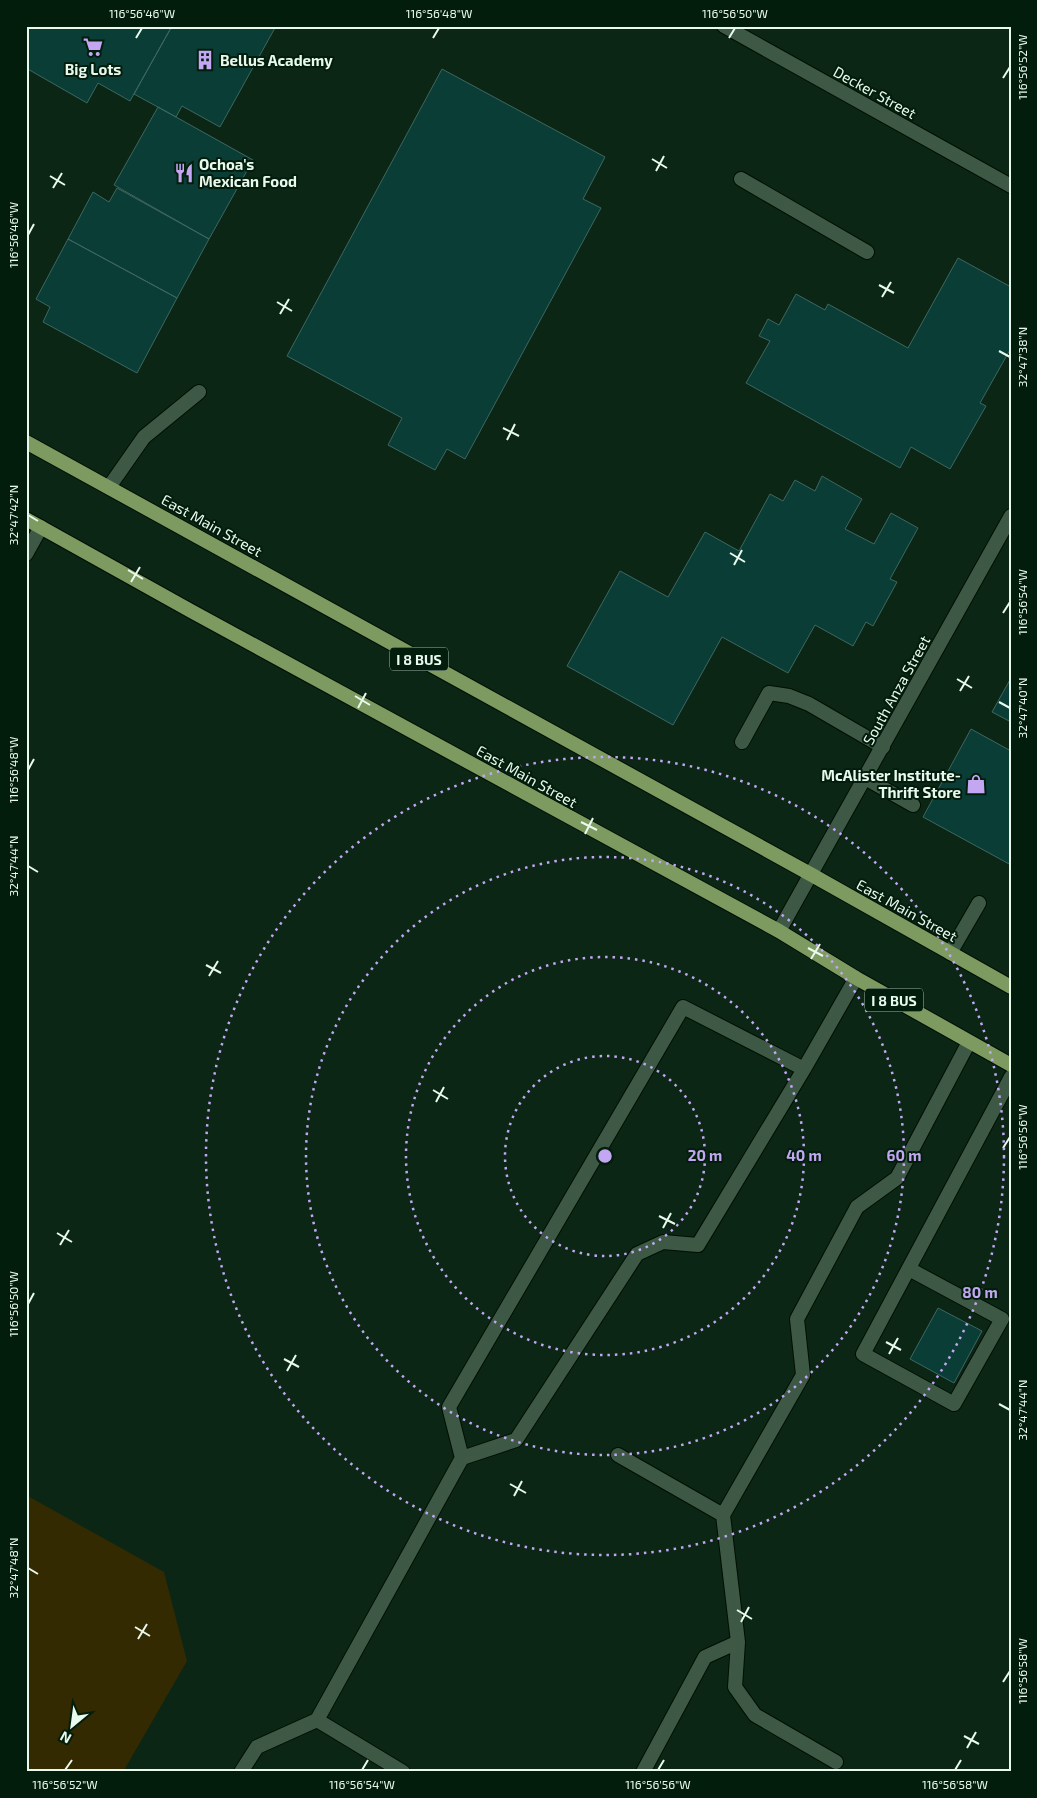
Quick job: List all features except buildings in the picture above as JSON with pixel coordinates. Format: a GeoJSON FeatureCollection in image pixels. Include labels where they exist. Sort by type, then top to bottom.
{"type":"FeatureCollection","features":[{"type":"Feature","properties":{"kind":"main road","name":"East Main Street"},"geometry":{"type":"LineString","coordinates":[[26,442],[812,875],[1011,987]]}},
{"type":"Feature","properties":{"kind":"main road","name":"East Main Street"},"geometry":{"type":"LineString","coordinates":[[26,519],[191,611],[779,931],[856,978],[1011,1065]]}},
{"type":"Feature","properties":{"kind":"street","name":"Decker Street"},"geometry":{"type":"LineString","coordinates":[[724,26],[1011,186]]}},
{"type":"Feature","properties":{"kind":"street"},"geometry":{"type":"LineString","coordinates":[[741,179],[867,252]]}},
{"type":"Feature","properties":{"kind":"street"},"geometry":{"type":"LineString","coordinates":[[108,487],[144,437],[199,392]]}},
{"type":"Feature","properties":{"kind":"street","name":"South Anza Street"},"geometry":{"type":"LineString","coordinates":[[779,931],[1011,516]]}},
{"type":"Feature","properties":{"kind":"street"},"geometry":{"type":"LineString","coordinates":[[26,554],[41,527]]}},
{"type":"Feature","properties":{"kind":"street"},"geometry":{"type":"LineString","coordinates":[[742,742],[769,693],[789,696],[809,704],[883,747]]}},
{"type":"Feature","properties":{"kind":"street"},"geometry":{"type":"LineString","coordinates":[[865,778],[913,805]]}},
{"type":"Feature","properties":{"kind":"street"},"geometry":{"type":"LineString","coordinates":[[950,953],[978,903]]}},
{"type":"Feature","properties":{"kind":"street"},"geometry":{"type":"LineString","coordinates":[[242,1772],[257,1747],[317,1720],[462,1458],[516,1440],[636,1254],[663,1242],[698,1245],[804,1070],[856,978]]}},
{"type":"Feature","properties":{"kind":"street"},"geometry":{"type":"LineString","coordinates":[[462,1458],[449,1408],[683,1007],[804,1070]]}},
{"type":"Feature","properties":{"kind":"street"},"geometry":{"type":"LineString","coordinates":[[836,1762],[755,1715],[735,1687],[738,1642],[723,1515],[802,1375],[797,1319],[856,1207],[897,1178],[969,1042]]}},
{"type":"Feature","properties":{"kind":"street"},"geometry":{"type":"LineString","coordinates":[[909,1269],[1002,1319],[954,1404],[863,1354],[1011,1077]]}},
{"type":"Feature","properties":{"kind":"street"},"geometry":{"type":"LineString","coordinates":[[618,1456],[723,1515]]}},
{"type":"Feature","properties":{"kind":"street"},"geometry":{"type":"LineString","coordinates":[[643,1772],[705,1657],[738,1642]]}},
{"type":"Feature","properties":{"kind":"street"},"geometry":{"type":"LineString","coordinates":[[317,1720],[403,1772]]}},
{"type":"Feature","properties":{"kind":"shaded area"},"geometry":{"type":"Polygon","coordinates":[[[26,1495],[164,1572],[187,1661],[123,1772],[26,1772],[26,1495]]]}},
{"type":"Feature","properties":{"kind":"place","name":"Big Lots"},"geometry":{"type":"Point","coordinates":[93,47]}},
{"type":"Feature","properties":{"kind":"place","name":"Bellus Academy"},"geometry":{"type":"Point","coordinates":[205,60]}},
{"type":"Feature","properties":{"kind":"place","name":"Ochoa's Mexican Food"},"geometry":{"type":"Point","coordinates":[184,173]}},
{"type":"Feature","properties":{"kind":"place","name":"McAlister Institute- Thrift Store"},"geometry":{"type":"Point","coordinates":[976,784]}}]}
